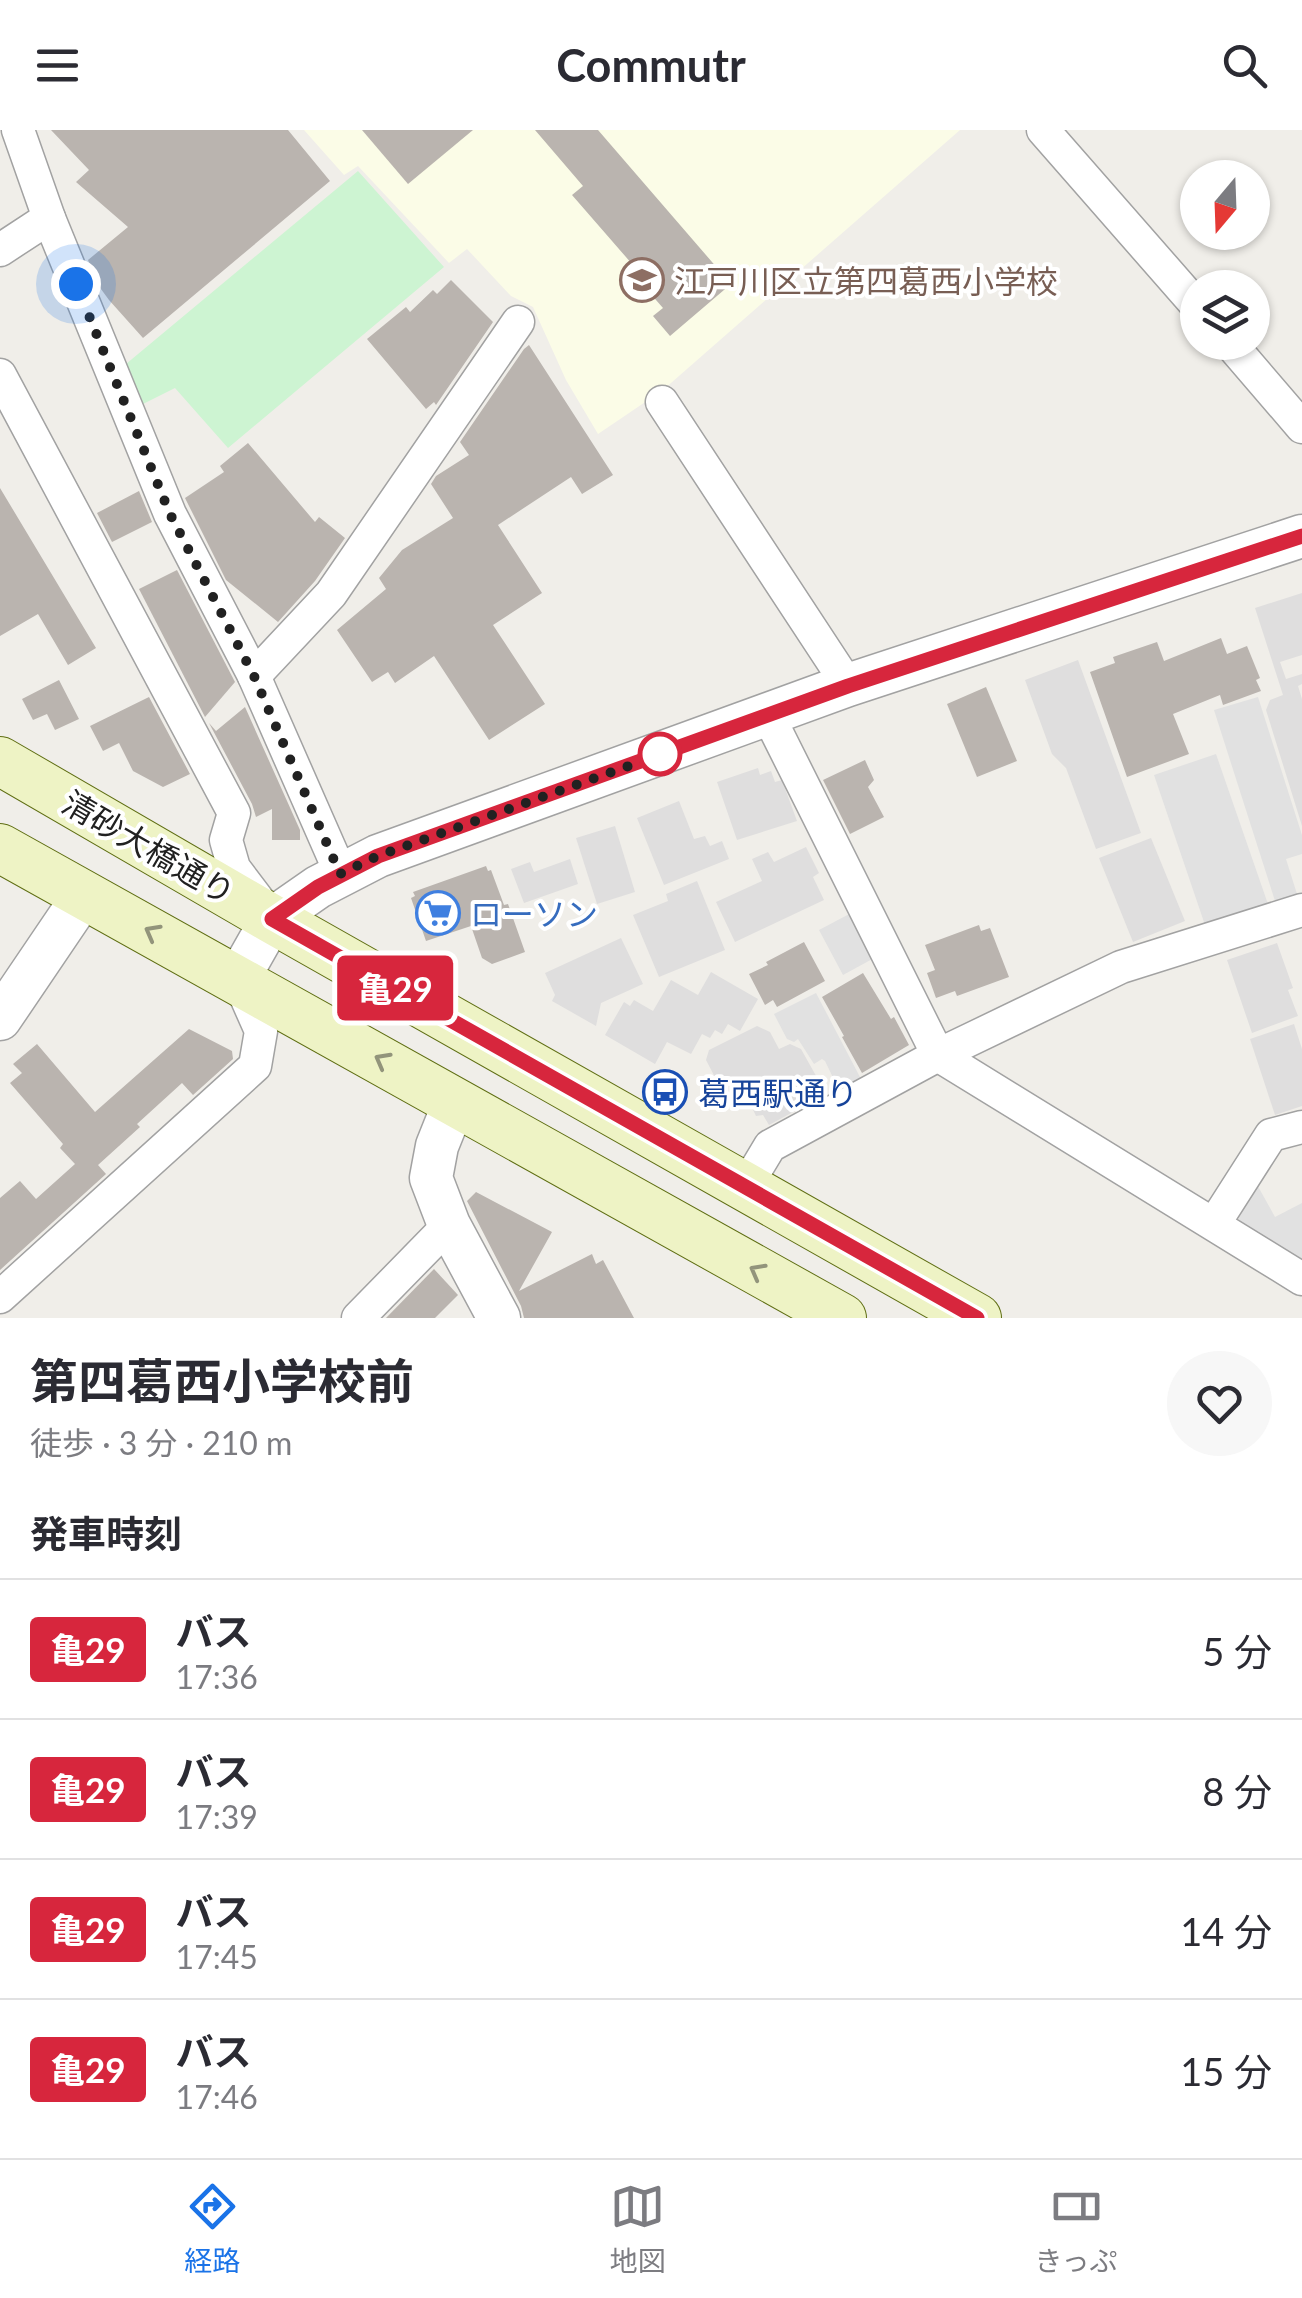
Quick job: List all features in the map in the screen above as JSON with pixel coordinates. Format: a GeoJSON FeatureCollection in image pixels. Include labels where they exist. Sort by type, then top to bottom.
{"type":"FeatureCollection","features":[{"type":"Feature","properties":{"kind":"main road","name":"清砂大橋通り"},"geometry":{"type":"LineString","coordinates":[[0,760],[272,919],[977,1318]]}},
{"type":"Feature","properties":{"kind":"main road"},"geometry":{"type":"LineString","coordinates":[[0,848],[842,1318]]}},
{"type":"Feature","properties":{"kind":"street"},"geometry":{"type":"LineString","coordinates":[[18,130],[170,514],[254,676],[340,874]]}},
{"type":"Feature","properties":{"kind":"street"},"geometry":{"type":"LineString","coordinates":[[1043,130],[1180,286]]}},
{"type":"Feature","properties":{"kind":"street"},"geometry":{"type":"LineString","coordinates":[[0,250],[50,218]]}},
{"type":"Feature","properties":{"kind":"street"},"geometry":{"type":"LineString","coordinates":[[254,676],[331,594],[518,322]]}},
{"type":"Feature","properties":{"kind":"street"},"geometry":{"type":"LineString","coordinates":[[1244,360],[1302,427]]}},
{"type":"Feature","properties":{"kind":"street"},"geometry":{"type":"LineString","coordinates":[[0,375],[234,813],[226,840],[234,868],[272,919]]}},
{"type":"Feature","properties":{"kind":"street"},"geometry":{"type":"LineString","coordinates":[[662,402],[848,686]]}},
{"type":"Feature","properties":{"kind":"street"},"geometry":{"type":"LineString","coordinates":[[0,1297],[255,1066],[261,1031],[238,978],[272,919],[340,874],[378,856],[848,686],[1302,536]]}},
{"type":"Feature","properties":{"kind":"street"},"geometry":{"type":"LineString","coordinates":[[768,715],[938,1056],[1302,1279]]}},
{"type":"Feature","properties":{"kind":"street"},"geometry":{"type":"LineString","coordinates":[[0,1019],[84,895]]}},
{"type":"Feature","properties":{"kind":"street"},"geometry":{"type":"LineString","coordinates":[[746,1186],[770,1146],[938,1056],[1121,967],[1302,910]]}},
{"type":"Feature","properties":{"kind":"street"},"geometry":{"type":"LineString","coordinates":[[455,1101],[431,1178],[449,1225],[498,1318]]}},
{"type":"Feature","properties":{"kind":"street"},"geometry":{"type":"LineString","coordinates":[[1214,1224],[1271,1135],[1302,1127]]}},
{"type":"Feature","properties":{"kind":"street"},"geometry":{"type":"LineString","coordinates":[[358,1318],[449,1225]]}},
{"type":"Feature","properties":{"kind":"shaded area","name":"江戸川区立第四葛西小学校"},"geometry":{"type":"Polygon","coordinates":[[[304,130],[960,130],[663,390],[598,434],[566,380],[533,307],[511,296],[467,249],[449,263],[358,166],[344,175],[304,130]]]}},
{"type":"Feature","properties":{"kind":"shaded area"},"geometry":{"type":"Polygon","coordinates":[[[1302,593],[1302,655],[1280,662],[1286,679],[1302,674],[1302,684],[1298,686],[1302,699],[1302,826],[1266,710],[1270,700],[1283,695],[1255,608],[1302,593]]]}},
{"type":"Feature","properties":{"kind":"shaded area"},"geometry":{"type":"Polygon","coordinates":[[[1078,660],[1141,833],[1096,849],[1066,768],[1052,754],[1025,680],[1078,660]]]}},
{"type":"Feature","properties":{"kind":"shaded area"},"geometry":{"type":"Polygon","coordinates":[[[1258,697],[1302,835],[1302,854],[1286,859],[1297,894],[1275,901],[1214,710],[1258,697]]]}},
{"type":"Feature","properties":{"kind":"shaded area"},"geometry":{"type":"Polygon","coordinates":[[[1216,754],[1269,907],[1206,928],[1154,775],[1216,754]]]}},
{"type":"Feature","properties":{"kind":"shaded area"},"geometry":{"type":"Polygon","coordinates":[[[758,768],[760,775],[771,771],[775,782],[782,780],[797,821],[737,840],[717,782],[758,768]]]}},
{"type":"Feature","properties":{"kind":"shaded area"},"geometry":{"type":"Polygon","coordinates":[[[679,801],[694,839],[705,836],[710,846],[722,841],[729,859],[664,885],[637,818],[679,801]]]}},
{"type":"Feature","properties":{"kind":"shaded area"},"geometry":{"type":"Polygon","coordinates":[[[615,826],[635,892],[597,904],[576,838],[615,826]]]}},
{"type":"Feature","properties":{"kind":"shaded area"},"geometry":{"type":"Polygon","coordinates":[[[1151,838],[1185,921],[1133,942],[1099,858],[1151,838]]]}},
{"type":"Feature","properties":{"kind":"shaded area"},"geometry":{"type":"Polygon","coordinates":[[[806,847],[819,873],[813,877],[824,900],[735,942],[716,902],[762,881],[752,859],[768,852],[774,862],[806,847]]]}},
{"type":"Feature","properties":{"kind":"shaded area"},"geometry":{"type":"Polygon","coordinates":[[[570,859],[578,884],[524,903],[511,869],[530,862],[534,872],[570,859]]]}},
{"type":"Feature","properties":{"kind":"shaded area"},"geometry":{"type":"Polygon","coordinates":[[[697,881],[725,950],[659,977],[633,915],[668,901],[666,894],[697,881]]]}},
{"type":"Feature","properties":{"kind":"shaded area"},"geometry":{"type":"Polygon","coordinates":[[[853,912],[876,957],[843,975],[819,930],[853,912]]]}},
{"type":"Feature","properties":{"kind":"shaded area"},"geometry":{"type":"Polygon","coordinates":[[[621,938],[643,984],[601,1003],[596,1026],[552,1001],[555,995],[545,973],[621,938]]]}},
{"type":"Feature","properties":{"kind":"shaded area"},"geometry":{"type":"Polygon","coordinates":[[[1277,943],[1298,1016],[1252,1033],[1227,960],[1277,943]]]}},
{"type":"Feature","properties":{"kind":"shaded area"},"geometry":{"type":"Polygon","coordinates":[[[711,972],[758,999],[740,1031],[728,1024],[722,1034],[715,1030],[710,1038],[702,1034],[691,1054],[667,1042],[655,1064],[605,1035],[624,1002],[630,1006],[634,1000],[653,1011],[671,980],[698,995],[711,972]]]}},
{"type":"Feature","properties":{"kind":"shaded area"},"geometry":{"type":"Polygon","coordinates":[[[816,993],[861,1079],[839,1090],[825,1061],[814,1064],[798,1039],[787,1039],[774,1014],[816,993]]]}},
{"type":"Feature","properties":{"kind":"shaded area"},"geometry":{"type":"Polygon","coordinates":[[[1294,1024],[1302,1049],[1302,1106],[1275,1115],[1250,1039],[1294,1024]]]}},
{"type":"Feature","properties":{"kind":"shaded area"},"geometry":{"type":"Polygon","coordinates":[[[757,1026],[770,1032],[779,1049],[790,1044],[801,1049],[824,1090],[821,1097],[769,1125],[763,1115],[756,1116],[741,1085],[718,1083],[706,1060],[709,1050],[757,1026]]]}},
{"type":"Feature","properties":{"kind":"shaded area"},"geometry":{"type":"Polygon","coordinates":[[[1255,1181],[1275,1217],[1302,1203],[1302,1268],[1240,1228],[1238,1209],[1255,1181]]]}},
{"type":"Feature","properties":{"kind":"green space"},"geometry":{"type":"Polygon","coordinates":[[[358,171],[444,267],[228,448],[175,388],[137,407],[120,369],[358,171]]]}},
{"type":"Feature","properties":{"kind":"building"},"geometry":{"type":"Polygon","coordinates":[[[51,130],[288,130],[330,181],[143,338],[98,285],[88,260],[128,227],[76,182],[89,170],[51,130]]]}},
{"type":"Feature","properties":{"kind":"building"},"geometry":{"type":"Polygon","coordinates":[[[362,130],[473,130],[408,184],[362,130]]]}},
{"type":"Feature","properties":{"kind":"building"},"geometry":{"type":"Polygon","coordinates":[[[535,130],[598,130],[731,284],[670,336],[653,316],[663,308],[635,276],[639,272],[572,195],[583,186],[535,130]]]}},
{"type":"Feature","properties":{"kind":"building"},"geometry":{"type":"Polygon","coordinates":[[[451,280],[493,322],[436,405],[434,402],[426,409],[367,339],[406,307],[410,312],[433,290],[437,294],[451,280]]]}},
{"type":"Feature","properties":{"kind":"building"},"geometry":{"type":"Polygon","coordinates":[[[529,345],[613,475],[582,494],[571,477],[498,525],[542,593],[493,625],[545,704],[489,740],[434,656],[395,683],[388,672],[372,682],[337,630],[386,589],[379,578],[402,550],[453,518],[431,484],[436,476],[469,455],[460,442],[529,345]]]}},
{"type":"Feature","properties":{"kind":"building"},"geometry":{"type":"Polygon","coordinates":[[[248,443],[315,522],[319,517],[345,538],[315,581],[278,622],[226,580],[185,498],[224,472],[220,466],[248,443]]]}},
{"type":"Feature","properties":{"kind":"building"},"geometry":{"type":"Polygon","coordinates":[[[0,488],[96,648],[68,665],[38,614],[0,636],[0,488]]]}},
{"type":"Feature","properties":{"kind":"building"},"geometry":{"type":"Polygon","coordinates":[[[139,491],[152,522],[112,542],[97,513],[139,491]]]}},
{"type":"Feature","properties":{"kind":"building"},"geometry":{"type":"Polygon","coordinates":[[[177,570],[235,682],[205,717],[139,589],[177,570]]]}},
{"type":"Feature","properties":{"kind":"building"},"geometry":{"type":"Polygon","coordinates":[[[1221,638],[1227,654],[1247,646],[1261,691],[1223,705],[1220,695],[1173,714],[1189,754],[1127,777],[1090,672],[1115,663],[1113,657],[1157,642],[1164,661],[1221,638]]]}},
{"type":"Feature","properties":{"kind":"building"},"geometry":{"type":"Polygon","coordinates":[[[59,680],[79,719],[55,730],[47,714],[33,720],[22,699],[59,680]]]}},
{"type":"Feature","properties":{"kind":"building"},"geometry":{"type":"Polygon","coordinates":[[[986,687],[1017,761],[977,777],[947,704],[986,687]]]}},
{"type":"Feature","properties":{"kind":"building"},"geometry":{"type":"Polygon","coordinates":[[[149,697],[190,774],[163,787],[133,771],[119,743],[103,751],[90,726],[149,697]]]}},
{"type":"Feature","properties":{"kind":"building"},"geometry":{"type":"Polygon","coordinates":[[[245,707],[300,830],[300,840],[272,840],[272,809],[256,817],[209,723],[216,731],[245,707]]]}},
{"type":"Feature","properties":{"kind":"building"},"geometry":{"type":"Polygon","coordinates":[[[865,760],[874,780],[868,787],[884,817],[850,834],[823,780],[865,760]]]}},
{"type":"Feature","properties":{"kind":"building"},"geometry":{"type":"Polygon","coordinates":[[[486,866],[504,905],[508,904],[525,952],[492,964],[482,958],[471,926],[426,941],[411,898],[415,896],[413,892],[486,866]]]}},
{"type":"Feature","properties":{"kind":"building"},"geometry":{"type":"Polygon","coordinates":[[[979,925],[981,931],[990,928],[1009,977],[957,996],[955,991],[936,998],[927,973],[935,970],[925,945],[979,925]]]}},
{"type":"Feature","properties":{"kind":"building"},"geometry":{"type":"Polygon","coordinates":[[[804,942],[825,981],[777,1007],[773,1000],[765,1005],[749,974],[804,942]]]}},
{"type":"Feature","properties":{"kind":"building"},"geometry":{"type":"Polygon","coordinates":[[[863,973],[909,1045],[862,1073],[822,997],[863,973]]]}},
{"type":"Feature","properties":{"kind":"building"},"geometry":{"type":"Polygon","coordinates":[[[189,1029],[232,1051],[233,1059],[193,1095],[182,1083],[98,1165],[106,1174],[0,1270],[0,1198],[20,1181],[36,1199],[75,1164],[60,1148],[63,1144],[10,1083],[22,1073],[13,1064],[37,1044],[95,1112],[189,1029]]]}},
{"type":"Feature","properties":{"kind":"building"},"geometry":{"type":"Polygon","coordinates":[[[476,1192],[552,1232],[519,1291],[592,1254],[596,1264],[603,1260],[634,1318],[524,1318],[467,1201],[476,1192]]]}},
{"type":"Feature","properties":{"kind":"building"},"geometry":{"type":"Polygon","coordinates":[[[434,1269],[458,1295],[435,1318],[386,1318],[434,1269]]]}},
{"type":"Feature","properties":{"kind":"bus line","name":"亀29"},"geometry":{"type":"LineString","coordinates":[[977,1318],[272,919],[318,887],[378,856],[848,686],[1302,536]]}},
{"type":"Feature","properties":{"kind":"place","name":"江戸川区立第四葛西小学校"},"geometry":{"type":"Point","coordinates":[642,280]}},
{"type":"Feature","properties":{"kind":"place","name":"ローソン"},"geometry":{"type":"Point","coordinates":[438,913]}},
{"type":"Feature","properties":{"kind":"place","name":"葛西駅通り"},"geometry":{"type":"Point","coordinates":[665,1092]}},
{"type":"Feature","properties":{"kind":"route"},"geometry":{"type":"LineString","coordinates":[[76,284],[170,514],[254,676],[340,874],[378,856],[660,754]]}}]}
